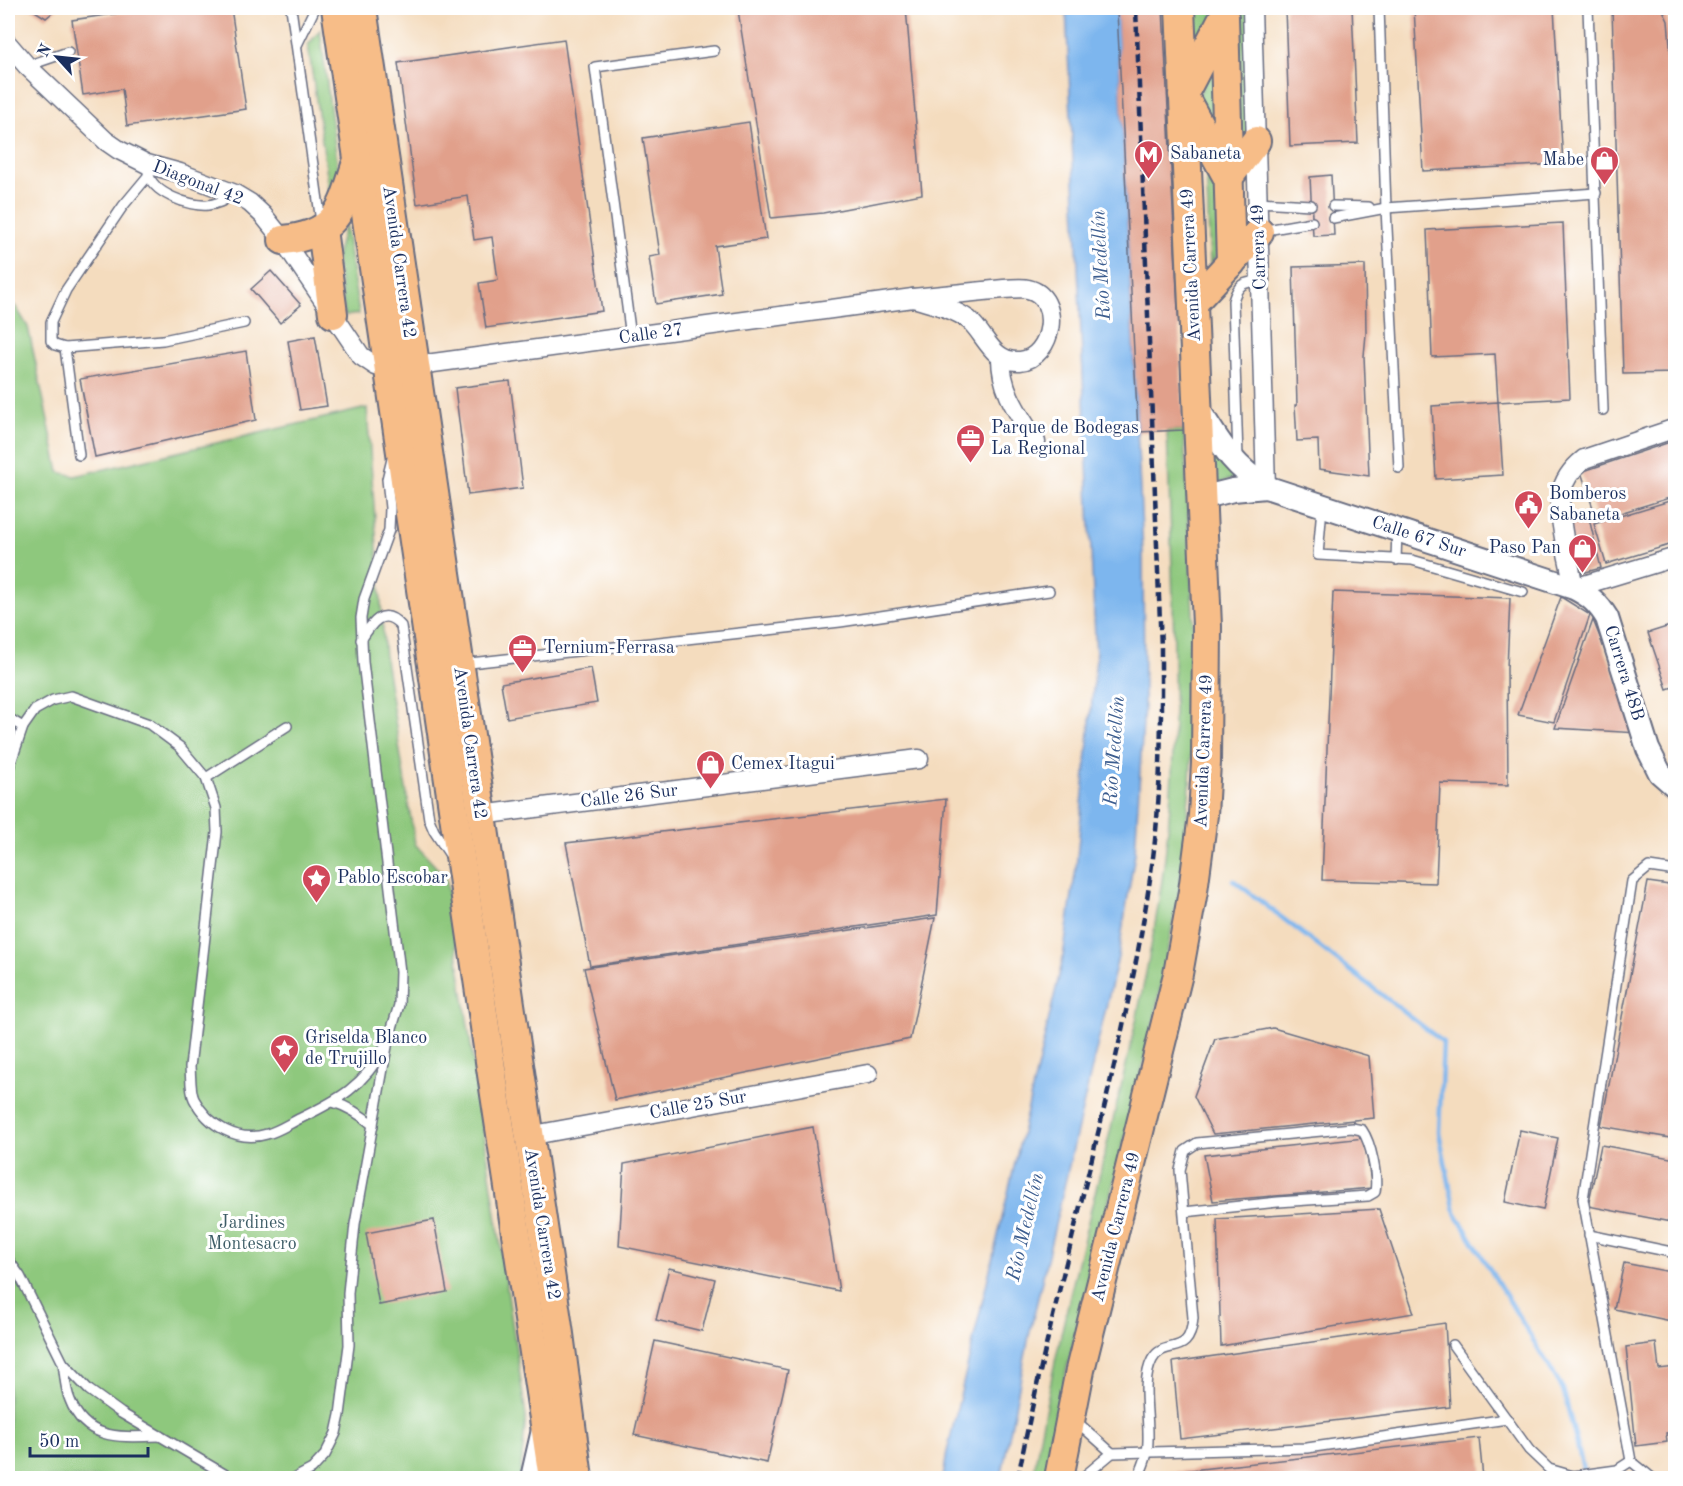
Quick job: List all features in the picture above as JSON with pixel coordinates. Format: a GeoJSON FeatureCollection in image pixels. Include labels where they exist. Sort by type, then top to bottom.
{"type":"FeatureCollection","features":[{"type":"Feature","properties":{"kind":"highway","name":"Avenida Carrera 42"},"geometry":{"type":"LineString","coordinates":[[336,8],[358,158],[402,368],[459,664],[559,1334],[578,1479]]}},
{"type":"Feature","properties":{"kind":"highway","name":"Avenida Carrera 42"},"geometry":{"type":"LineString","coordinates":[[362,8],[402,368],[398,427],[490,1068],[553,1479]]}},
{"type":"Feature","properties":{"kind":"highway","name":"Avenida Carrera 49"},"geometry":{"type":"LineString","coordinates":[[1059,1479],[1070,1415],[1178,974],[1193,891],[1203,815],[1207,729],[1207,626],[1180,8]]}},
{"type":"Feature","properties":{"kind":"highway"},"geometry":{"type":"LineString","coordinates":[[1226,12],[1183,95],[1228,178]]}},
{"type":"Feature","properties":{"kind":"highway"},"geometry":{"type":"LineString","coordinates":[[1226,12],[1231,263]]}},
{"type":"Feature","properties":{"kind":"highway"},"geometry":{"type":"LineString","coordinates":[[1228,178],[1256,141]]}},
{"type":"Feature","properties":{"kind":"highway"},"geometry":{"type":"LineString","coordinates":[[283,240],[302,238],[322,229],[333,220],[343,206],[358,158]]}},
{"type":"Feature","properties":{"kind":"highway"},"geometry":{"type":"LineString","coordinates":[[322,229],[333,314]]}},
{"type":"Feature","properties":{"kind":"highway"},"geometry":{"type":"LineString","coordinates":[[1192,303],[1258,232]]}},
{"type":"Feature","properties":{"kind":"highway"},"geometry":{"type":"LineString","coordinates":[[490,1068],[505,979]]}},
{"type":"Feature","properties":{"kind":"street","name":"Carrera 49"},"geometry":{"type":"LineString","coordinates":[[1250,481],[1260,282],[1252,8]]}},
{"type":"Feature","properties":{"kind":"street","name":"Diagonal 42"},"geometry":{"type":"LineString","coordinates":[[8,44],[27,66],[106,141],[148,170],[180,173],[235,194],[250,203],[283,240],[361,356],[376,366],[402,368]]}},
{"type":"Feature","properties":{"kind":"street","name":"Calle 27"},"geometry":{"type":"LineString","coordinates":[[402,368],[913,298],[1004,289],[1028,289],[1039,295],[1048,306],[1050,324],[1047,337],[1037,353],[1024,361],[1001,358],[991,350],[969,320],[956,312],[913,298]]}},
{"type":"Feature","properties":{"kind":"street"},"geometry":{"type":"LineString","coordinates":[[1001,358],[1008,394],[1036,442]]}},
{"type":"Feature","properties":{"kind":"street"},"geometry":{"type":"LineString","coordinates":[[1197,407],[1220,443],[1250,481]]}},
{"type":"Feature","properties":{"kind":"street"},"geometry":{"type":"LineString","coordinates":[[1676,428],[1584,459],[1572,469],[1565,479],[1558,508],[1574,588],[1676,557]]}},
{"type":"Feature","properties":{"kind":"street","name":"Calle 67 Sur"},"geometry":{"type":"LineString","coordinates":[[1201,498],[1250,481],[1574,588]]}},
{"type":"Feature","properties":{"kind":"street","name":"Carrera 48B"},"geometry":{"type":"LineString","coordinates":[[1574,588],[1598,604],[1607,618],[1648,749],[1668,780]]}},
{"type":"Feature","properties":{"kind":"street","name":"Calle 26 Sur"},"geometry":{"type":"LineString","coordinates":[[481,815],[919,759]]}},
{"type":"Feature","properties":{"kind":"street","name":"Calle 25 Sur"},"geometry":{"type":"LineString","coordinates":[[528,1136],[868,1074]]}},
{"type":"Feature","properties":{"kind":"street"},"geometry":{"type":"LineString","coordinates":[[532,1479],[544,1423]]}},
{"type":"Feature","properties":{"kind":"lane"},"geometry":{"type":"LineString","coordinates":[[291,8],[322,229]]}},
{"type":"Feature","properties":{"kind":"lane"},"geometry":{"type":"LineString","coordinates":[[297,45],[315,8]]}},
{"type":"Feature","properties":{"kind":"lane"},"geometry":{"type":"LineString","coordinates":[[1379,8],[1399,468]]}},
{"type":"Feature","properties":{"kind":"lane"},"geometry":{"type":"LineString","coordinates":[[1588,8],[1603,410]]}},
{"type":"Feature","properties":{"kind":"lane"},"geometry":{"type":"LineString","coordinates":[[631,337],[595,67],[714,51]]}},
{"type":"Feature","properties":{"kind":"lane"},"geometry":{"type":"LineString","coordinates":[[27,66],[68,52]]}},
{"type":"Feature","properties":{"kind":"lane"},"geometry":{"type":"LineString","coordinates":[[148,170],[153,185],[162,193],[206,206],[221,202],[235,194]]}},
{"type":"Feature","properties":{"kind":"lane"},"geometry":{"type":"LineString","coordinates":[[148,170],[66,290],[51,322],[51,341],[65,348],[163,340],[244,323]]}},
{"type":"Feature","properties":{"kind":"lane"},"geometry":{"type":"LineString","coordinates":[[1333,206],[1386,208],[1596,193]]}},
{"type":"Feature","properties":{"kind":"lane"},"geometry":{"type":"LineString","coordinates":[[1258,202],[1311,204]]}},
{"type":"Feature","properties":{"kind":"lane"},"geometry":{"type":"LineString","coordinates":[[1333,218],[1386,208]]}},
{"type":"Feature","properties":{"kind":"lane"},"geometry":{"type":"LineString","coordinates":[[1258,232],[1312,222]]}},
{"type":"Feature","properties":{"kind":"lane"},"geometry":{"type":"LineString","coordinates":[[1250,481],[1233,301],[1236,290],[1246,282],[1260,282]]}},
{"type":"Feature","properties":{"kind":"lane"},"geometry":{"type":"LineString","coordinates":[[65,348],[79,455]]}},
{"type":"Feature","properties":{"kind":"lane"},"geometry":{"type":"LineString","coordinates":[[295,1479],[312,1469],[325,1455],[336,1433],[340,1415],[349,1345],[348,1293],[352,1245],[388,1041],[399,1005],[400,972],[361,640],[364,599],[389,530],[390,508],[387,479],[398,427]]}},
{"type":"Feature","properties":{"kind":"lane"},"geometry":{"type":"LineString","coordinates":[[1322,506],[1318,555],[1412,561],[1523,592]]}},
{"type":"Feature","properties":{"kind":"lane"},"geometry":{"type":"LineString","coordinates":[[1396,560],[1397,530]]}},
{"type":"Feature","properties":{"kind":"lane"},"geometry":{"type":"LineString","coordinates":[[459,664],[840,622],[1049,591]]}},
{"type":"Feature","properties":{"kind":"lane"},"geometry":{"type":"LineString","coordinates":[[361,640],[376,619],[385,617],[395,619],[401,626],[429,819],[463,876]]}},
{"type":"Feature","properties":{"kind":"lane"},"geometry":{"type":"LineString","coordinates":[[8,771],[23,727],[35,710],[53,700],[71,696],[149,724],[180,747],[206,778],[216,808],[217,832],[190,1067],[193,1098],[210,1122],[231,1134],[246,1137],[267,1134],[333,1102],[355,1087],[375,1066],[388,1041]]}},
{"type":"Feature","properties":{"kind":"lane"},"geometry":{"type":"LineString","coordinates":[[8,718],[23,727]]}},
{"type":"Feature","properties":{"kind":"lane"},"geometry":{"type":"LineString","coordinates":[[206,778],[287,726]]}},
{"type":"Feature","properties":{"kind":"lane"},"geometry":{"type":"LineString","coordinates":[[1653,1479],[1631,1461],[1583,1199],[1632,881],[1649,867],[1676,871]]}},
{"type":"Feature","properties":{"kind":"lane"},"geometry":{"type":"LineString","coordinates":[[333,1102],[362,1115],[373,1125]]}},
{"type":"Feature","properties":{"kind":"lane"},"geometry":{"type":"LineString","coordinates":[[1138,1479],[1147,1452],[1148,1373],[1153,1358],[1162,1350],[1184,1344],[1192,1333],[1193,1318],[1180,1170],[1185,1151],[1197,1143],[1352,1128],[1362,1130],[1367,1138],[1377,1182],[1375,1191],[1368,1197],[1278,1202],[1184,1212]]}},
{"type":"Feature","properties":{"kind":"lane"},"geometry":{"type":"LineString","coordinates":[[1589,1235],[1676,1253]]}},
{"type":"Feature","properties":{"kind":"lane"},"geometry":{"type":"LineString","coordinates":[[8,1259],[20,1276],[63,1363],[69,1398],[78,1418],[98,1432],[118,1438],[161,1436]]}},
{"type":"Feature","properties":{"kind":"lane"},"geometry":{"type":"LineString","coordinates":[[1453,1345],[1529,1450],[1549,1469],[1573,1476],[1617,1470],[1631,1461]]}},
{"type":"Feature","properties":{"kind":"lane"},"geometry":{"type":"LineString","coordinates":[[63,1363],[89,1390],[121,1413],[231,1479]]}},
{"type":"Feature","properties":{"kind":"lane"},"geometry":{"type":"LineString","coordinates":[[1070,1415],[1112,1453]]}},
{"type":"Feature","properties":{"kind":"lane"},"geometry":{"type":"LineString","coordinates":[[1082,1479],[1112,1453],[1307,1448],[1507,1419]]}},
{"type":"Feature","properties":{"kind":"green space"},"geometry":{"type":"Polygon","coordinates":[[[1193,8],[1220,8],[1194,55],[1193,8]]]}},
{"type":"Feature","properties":{"kind":"green space"},"geometry":{"type":"Polygon","coordinates":[[[1243,8],[1250,8],[1253,127],[1238,146],[1233,24],[1243,8]]]}},
{"type":"Feature","properties":{"kind":"green space"},"geometry":{"type":"Polygon","coordinates":[[[320,30],[339,176],[330,195],[308,45],[320,30]]]}},
{"type":"Feature","properties":{"kind":"green space"},"geometry":{"type":"Polygon","coordinates":[[[1218,52],[1218,140],[1198,97],[1218,52]]]}},
{"type":"Feature","properties":{"kind":"green space"},"geometry":{"type":"Polygon","coordinates":[[[1206,162],[1221,184],[1223,244],[1210,266],[1206,162]]]}},
{"type":"Feature","properties":{"kind":"green space"},"geometry":{"type":"Polygon","coordinates":[[[345,224],[359,314],[345,316],[336,256],[345,224]]]}},
{"type":"Feature","properties":{"kind":"green space","name":"Jardines Montesacro"},"geometry":{"type":"Polygon","coordinates":[[[8,301],[16,307],[28,327],[59,472],[75,476],[367,408],[385,659],[415,844],[446,878],[526,1416],[520,1478],[8,1478],[8,301]]]}},
{"type":"Feature","properties":{"kind":"green space"},"geometry":{"type":"Polygon","coordinates":[[[1184,430],[1195,657],[1190,786],[1180,886],[1154,1021],[1066,1372],[1045,1478],[1033,1478],[1061,1333],[1131,1045],[1159,900],[1172,784],[1174,725],[1173,607],[1167,431],[1184,430]]]}},
{"type":"Feature","properties":{"kind":"green space"},"geometry":{"type":"Polygon","coordinates":[[[1212,440],[1237,477],[1211,486],[1212,440]]]}},
{"type":"Feature","properties":{"kind":"water","name":"Río Medellín"},"geometry":{"type":"Polygon","coordinates":[[[1066,8],[1117,8],[1143,553],[1144,705],[1135,853],[1118,957],[1029,1336],[1001,1478],[943,1478],[947,1452],[1062,963],[1076,868],[1096,658],[1066,8]]]}},
{"type":"Feature","properties":{"kind":"building"},"geometry":{"type":"Polygon","coordinates":[[[30,8],[58,8],[46,18],[30,8]]]}},
{"type":"Feature","properties":{"kind":"building"},"geometry":{"type":"Polygon","coordinates":[[[155,8],[231,8],[246,109],[127,126],[122,89],[83,95],[72,20],[155,8]]]}},
{"type":"Feature","properties":{"kind":"building"},"geometry":{"type":"Polygon","coordinates":[[[906,8],[922,194],[823,213],[771,218],[738,10],[906,8]]]}},
{"type":"Feature","properties":{"kind":"building"},"geometry":{"type":"Polygon","coordinates":[[[1285,8],[1352,8],[1358,143],[1290,146],[1285,8]]]}},
{"type":"Feature","properties":{"kind":"building"},"geometry":{"type":"Polygon","coordinates":[[[1414,8],[1554,8],[1563,164],[1423,171],[1414,8]]]}},
{"type":"Feature","properties":{"kind":"building"},"geometry":{"type":"Polygon","coordinates":[[[1612,8],[1662,8],[1668,21],[1672,69],[1676,69],[1676,373],[1623,374],[1612,8]]]}},
{"type":"Feature","properties":{"kind":"building","name":"Sabaneta"},"geometry":{"type":"Polygon","coordinates":[[[1163,9],[1184,430],[1138,432],[1117,11],[1163,9]]]}},
{"type":"Feature","properties":{"kind":"building"},"geometry":{"type":"Polygon","coordinates":[[[564,39],[602,311],[486,328],[479,283],[498,280],[492,237],[474,240],[468,196],[417,204],[398,63],[564,39]]]}},
{"type":"Feature","properties":{"kind":"building"},"geometry":{"type":"Polygon","coordinates":[[[749,122],[766,239],[715,246],[722,294],[656,304],[649,257],[660,255],[643,138],[749,122]]]}},
{"type":"Feature","properties":{"kind":"building"},"geometry":{"type":"Polygon","coordinates":[[[1331,175],[1334,235],[1313,236],[1310,177],[1331,175]]]}},
{"type":"Feature","properties":{"kind":"building"},"geometry":{"type":"Polygon","coordinates":[[[1563,223],[1570,398],[1498,402],[1495,354],[1432,357],[1427,230],[1563,223]]]}},
{"type":"Feature","properties":{"kind":"building"},"geometry":{"type":"Polygon","coordinates":[[[1365,265],[1364,356],[1369,476],[1319,469],[1318,440],[1297,441],[1295,405],[1297,405],[1293,267],[1365,265]]]}},
{"type":"Feature","properties":{"kind":"building"},"geometry":{"type":"Polygon","coordinates":[[[271,271],[301,305],[280,323],[251,289],[271,271]]]}},
{"type":"Feature","properties":{"kind":"building"},"geometry":{"type":"Polygon","coordinates":[[[315,336],[327,406],[300,410],[288,341],[315,336]]]}},
{"type":"Feature","properties":{"kind":"building"},"geometry":{"type":"Polygon","coordinates":[[[246,351],[256,420],[95,457],[80,379],[246,351]]]}},
{"type":"Feature","properties":{"kind":"building"},"geometry":{"type":"Polygon","coordinates":[[[510,381],[523,488],[468,495],[455,388],[510,381]]]}},
{"type":"Feature","properties":{"kind":"building"},"geometry":{"type":"Polygon","coordinates":[[[1498,402],[1503,475],[1436,479],[1432,406],[1498,402]]]}},
{"type":"Feature","properties":{"kind":"building"},"geometry":{"type":"Polygon","coordinates":[[[1676,440],[1676,496],[1597,520],[1581,472],[1676,440]]]}},
{"type":"Feature","properties":{"kind":"building"},"geometry":{"type":"Polygon","coordinates":[[[1676,499],[1676,543],[1606,564],[1594,524],[1676,499]]]}},
{"type":"Feature","properties":{"kind":"building"},"geometry":{"type":"Polygon","coordinates":[[[1588,514],[1601,568],[1578,574],[1567,519],[1588,514]]]}},
{"type":"Feature","properties":{"kind":"building"},"geometry":{"type":"Polygon","coordinates":[[[1333,592],[1510,598],[1507,669],[1508,785],[1440,783],[1436,883],[1322,880],[1333,592]]]}},
{"type":"Feature","properties":{"kind":"building"},"geometry":{"type":"Polygon","coordinates":[[[1561,597],[1590,615],[1554,722],[1518,715],[1561,597]]]}},
{"type":"Feature","properties":{"kind":"building"},"geometry":{"type":"Polygon","coordinates":[[[1593,620],[1638,733],[1555,728],[1593,620]]]}},
{"type":"Feature","properties":{"kind":"building"},"geometry":{"type":"Polygon","coordinates":[[[1676,624],[1676,686],[1667,689],[1648,633],[1676,624]]]}},
{"type":"Feature","properties":{"kind":"building"},"geometry":{"type":"Polygon","coordinates":[[[591,668],[597,703],[507,718],[501,683],[591,668]]]}},
{"type":"Feature","properties":{"kind":"building"},"geometry":{"type":"Polygon","coordinates":[[[946,799],[937,915],[590,966],[566,843],[946,799]]]}},
{"type":"Feature","properties":{"kind":"building"},"geometry":{"type":"Polygon","coordinates":[[[1648,882],[1676,886],[1676,1139],[1601,1126],[1648,882]]]}},
{"type":"Feature","properties":{"kind":"building"},"geometry":{"type":"Polygon","coordinates":[[[935,918],[910,1039],[615,1100],[584,968],[935,918]]]}},
{"type":"Feature","properties":{"kind":"building"},"geometry":{"type":"Polygon","coordinates":[[[1273,1028],[1369,1056],[1374,1118],[1213,1134],[1194,1096],[1215,1039],[1273,1028]]]}},
{"type":"Feature","properties":{"kind":"building"},"geometry":{"type":"Polygon","coordinates":[[[813,1127],[839,1291],[619,1246],[624,1164],[813,1127]]]}},
{"type":"Feature","properties":{"kind":"building"},"geometry":{"type":"Polygon","coordinates":[[[1520,1130],[1558,1138],[1543,1210],[1505,1202],[1520,1130]]]}},
{"type":"Feature","properties":{"kind":"building"},"geometry":{"type":"Polygon","coordinates":[[[1364,1138],[1372,1188],[1213,1201],[1204,1155],[1364,1138]]]}},
{"type":"Feature","properties":{"kind":"building"},"geometry":{"type":"Polygon","coordinates":[[[1601,1145],[1676,1159],[1676,1223],[1588,1206],[1601,1145]]]}},
{"type":"Feature","properties":{"kind":"building"},"geometry":{"type":"Polygon","coordinates":[[[1379,1209],[1414,1313],[1221,1346],[1217,1219],[1379,1209]]]}},
{"type":"Feature","properties":{"kind":"building"},"geometry":{"type":"Polygon","coordinates":[[[434,1220],[447,1292],[379,1305],[366,1233],[434,1220]]]}},
{"type":"Feature","properties":{"kind":"building"},"geometry":{"type":"Polygon","coordinates":[[[1624,1263],[1676,1273],[1676,1322],[1614,1309],[1624,1263]]]}},
{"type":"Feature","properties":{"kind":"building"},"geometry":{"type":"Polygon","coordinates":[[[669,1268],[715,1279],[702,1331],[656,1320],[669,1268]]]}},
{"type":"Feature","properties":{"kind":"building"},"geometry":{"type":"Polygon","coordinates":[[[1445,1323],[1450,1407],[1180,1439],[1173,1362],[1445,1323]]]}},
{"type":"Feature","properties":{"kind":"building"},"geometry":{"type":"Polygon","coordinates":[[[655,1341],[788,1370],[767,1463],[634,1435],[655,1341]]]}},
{"type":"Feature","properties":{"kind":"building"},"geometry":{"type":"Polygon","coordinates":[[[1656,1343],[1659,1369],[1676,1367],[1676,1432],[1666,1433],[1667,1442],[1636,1446],[1626,1347],[1656,1343]]]}},
{"type":"Feature","properties":{"kind":"building"},"geometry":{"type":"Polygon","coordinates":[[[1479,1438],[1483,1478],[1147,1478],[1147,1475],[1479,1438]]]}},
{"type":"Feature","properties":{"kind":"waterway"},"geometry":{"type":"LineString","coordinates":[[1233,880],[1443,1042],[1439,1132],[1455,1212],[1563,1389],[1585,1476]]}},
{"type":"Feature","properties":{"kind":"railway"},"geometry":{"type":"LineString","coordinates":[[1018,1478],[1033,1401],[1124,1020],[1152,865],[1158,811],[1161,648],[1136,8]]}},
{"type":"Feature","properties":{"kind":"place","name":"Sabaneta"},"geometry":{"type":"Point","coordinates":[1149,180]}},
{"type":"Feature","properties":{"kind":"place","name":"Mabe"},"geometry":{"type":"Point","coordinates":[1605,186]}},
{"type":"Feature","properties":{"kind":"place","name":"Parque de Bodegas La Regional"},"geometry":{"type":"Point","coordinates":[970,464]}},
{"type":"Feature","properties":{"kind":"place","name":"Bomberos Sabaneta"},"geometry":{"type":"Point","coordinates":[1528,530]}},
{"type":"Feature","properties":{"kind":"place","name":"Paso Pan"},"geometry":{"type":"Point","coordinates":[1582,574]}},
{"type":"Feature","properties":{"kind":"place","name":"Ternium-Ferrasa"},"geometry":{"type":"Point","coordinates":[522,674]}},
{"type":"Feature","properties":{"kind":"place","name":"Cemex Itagui"},"geometry":{"type":"Point","coordinates":[710,790]}},
{"type":"Feature","properties":{"kind":"place","name":"Pablo Escobar"},"geometry":{"type":"Point","coordinates":[316,904]}},
{"type":"Feature","properties":{"kind":"place","name":"Griselda Blanco de Trujillo"},"geometry":{"type":"Point","coordinates":[284,1074]}}]}
